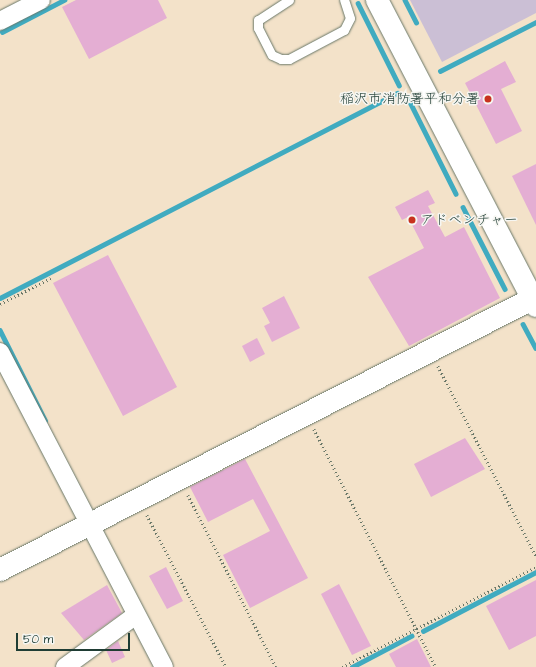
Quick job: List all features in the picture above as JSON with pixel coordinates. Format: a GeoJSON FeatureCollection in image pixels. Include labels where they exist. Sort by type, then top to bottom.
{"type":"FeatureCollection","features":[{"type":"Feature","properties":{"kind":"street"},"geometry":{"type":"LineString","coordinates":[[0,21],[41,0]]}},
{"type":"Feature","properties":{"kind":"street"},"geometry":{"type":"LineString","coordinates":[[0,570],[430,352],[535,301],[377,0]]}},
{"type":"Feature","properties":{"kind":"street"},"geometry":{"type":"LineString","coordinates":[[0,352],[164,667]]}},
{"type":"Feature","properties":{"kind":"street"},"geometry":{"type":"LineString","coordinates":[[65,667],[136,615]]}},
{"type":"Feature","properties":{"kind":"lane"},"geometry":{"type":"LineString","coordinates":[[289,0],[258,20],[258,28],[272,55],[281,59],[289,59],[344,30],[350,18],[346,1]]}},
{"type":"Feature","properties":{"kind":"path"},"geometry":{"type":"LineString","coordinates":[[0,304],[51,278]]}},
{"type":"Feature","properties":{"kind":"path"},"geometry":{"type":"LineString","coordinates":[[430,352],[536,556]]}},
{"type":"Feature","properties":{"kind":"path"},"geometry":{"type":"LineString","coordinates":[[306,415],[436,667]]}},
{"type":"Feature","properties":{"kind":"path"},"geometry":{"type":"LineString","coordinates":[[180,480],[276,667]]}},
{"type":"Feature","properties":{"kind":"path"},"geometry":{"type":"LineString","coordinates":[[140,500],[226,667]]}},
{"type":"Feature","properties":{"kind":"path"},"geometry":{"type":"LineString","coordinates":[[342,667],[536,567]]}},
{"type":"Feature","properties":{"kind":"shaded area"},"geometry":{"type":"Polygon","coordinates":[[[410,0],[536,0],[536,13],[442,62],[410,0]]]}},
{"type":"Feature","properties":{"kind":"building"},"geometry":{"type":"Polygon","coordinates":[[[76,0],[158,0],[167,18],[89,59],[62,7],[76,0]]]}},
{"type":"Feature","properties":{"kind":"building"},"geometry":{"type":"Polygon","coordinates":[[[505,61],[516,82],[501,89],[522,131],[496,144],[465,83],[505,61]]]}},
{"type":"Feature","properties":{"kind":"building"},"geometry":{"type":"Polygon","coordinates":[[[536,164],[536,225],[512,176],[536,164]]]}},
{"type":"Feature","properties":{"kind":"building"},"geometry":{"type":"Polygon","coordinates":[[[428,190],[435,203],[428,206],[445,237],[464,227],[500,298],[409,346],[368,277],[424,248],[408,217],[402,220],[395,207],[428,190]]]}},
{"type":"Feature","properties":{"kind":"building"},"geometry":{"type":"Polygon","coordinates":[[[108,255],[177,387],[123,416],[53,283],[108,255]]]}},
{"type":"Feature","properties":{"kind":"building"},"geometry":{"type":"Polygon","coordinates":[[[284,296],[300,328],[272,342],[264,326],[270,323],[262,308],[284,296]]]}},
{"type":"Feature","properties":{"kind":"building"},"geometry":{"type":"Polygon","coordinates":[[[257,338],[265,354],[250,362],[242,346],[257,338]]]}},
{"type":"Feature","properties":{"kind":"building"},"geometry":{"type":"Polygon","coordinates":[[[465,438],[485,469],[431,497],[414,464],[465,438]]]}},
{"type":"Feature","properties":{"kind":"building"},"geometry":{"type":"Polygon","coordinates":[[[245,459],[308,578],[250,608],[223,555],[270,531],[253,499],[208,522],[190,487],[245,459]]]}},
{"type":"Feature","properties":{"kind":"building"},"geometry":{"type":"Polygon","coordinates":[[[166,567],[183,601],[167,609],[149,576],[166,567]]]}},
{"type":"Feature","properties":{"kind":"building"},"geometry":{"type":"Polygon","coordinates":[[[536,580],[536,636],[509,650],[486,606],[536,580]]]}},
{"type":"Feature","properties":{"kind":"building"},"geometry":{"type":"Polygon","coordinates":[[[339,584],[371,646],[352,655],[321,594],[339,584]]]}},
{"type":"Feature","properties":{"kind":"building"},"geometry":{"type":"Polygon","coordinates":[[[107,585],[122,613],[84,640],[61,613],[107,585]]]}},
{"type":"Feature","properties":{"kind":"building"},"geometry":{"type":"Polygon","coordinates":[[[417,639],[431,667],[396,667],[389,654],[417,639]]]}},
{"type":"Feature","properties":{"kind":"building"},"geometry":{"type":"Polygon","coordinates":[[[118,641],[125,657],[112,663],[106,650],[118,641]]]}},
{"type":"Feature","properties":{"kind":"waterway"},"geometry":{"type":"LineString","coordinates":[[2,32],[64,0]]}},
{"type":"Feature","properties":{"kind":"waterway"},"geometry":{"type":"LineString","coordinates":[[405,0],[416,22]]}},
{"type":"Feature","properties":{"kind":"waterway"},"geometry":{"type":"LineString","coordinates":[[358,3],[399,85]]}},
{"type":"Feature","properties":{"kind":"waterway"},"geometry":{"type":"LineString","coordinates":[[440,71],[536,22]]}},
{"type":"Feature","properties":{"kind":"waterway"},"geometry":{"type":"LineString","coordinates":[[0,298],[397,93]]}},
{"type":"Feature","properties":{"kind":"waterway"},"geometry":{"type":"LineString","coordinates":[[408,98],[456,194]]}},
{"type":"Feature","properties":{"kind":"waterway"},"geometry":{"type":"LineString","coordinates":[[463,207],[505,289]]}},
{"type":"Feature","properties":{"kind":"waterway"},"geometry":{"type":"LineString","coordinates":[[523,324],[536,348]]}},
{"type":"Feature","properties":{"kind":"waterway"},"geometry":{"type":"LineString","coordinates":[[0,330],[45,420]]}},
{"type":"Feature","properties":{"kind":"waterway"},"geometry":{"type":"LineString","coordinates":[[423,631],[536,572]]}},
{"type":"Feature","properties":{"kind":"waterway"},"geometry":{"type":"LineString","coordinates":[[352,667],[411,636]]}},
{"type":"Feature","properties":{"kind":"place","name":"稲沢市消防署平和分署"},"geometry":{"type":"Point","coordinates":[488,99]}},
{"type":"Feature","properties":{"kind":"place","name":"アドベンチャー"},"geometry":{"type":"Point","coordinates":[412,220]}}]}
